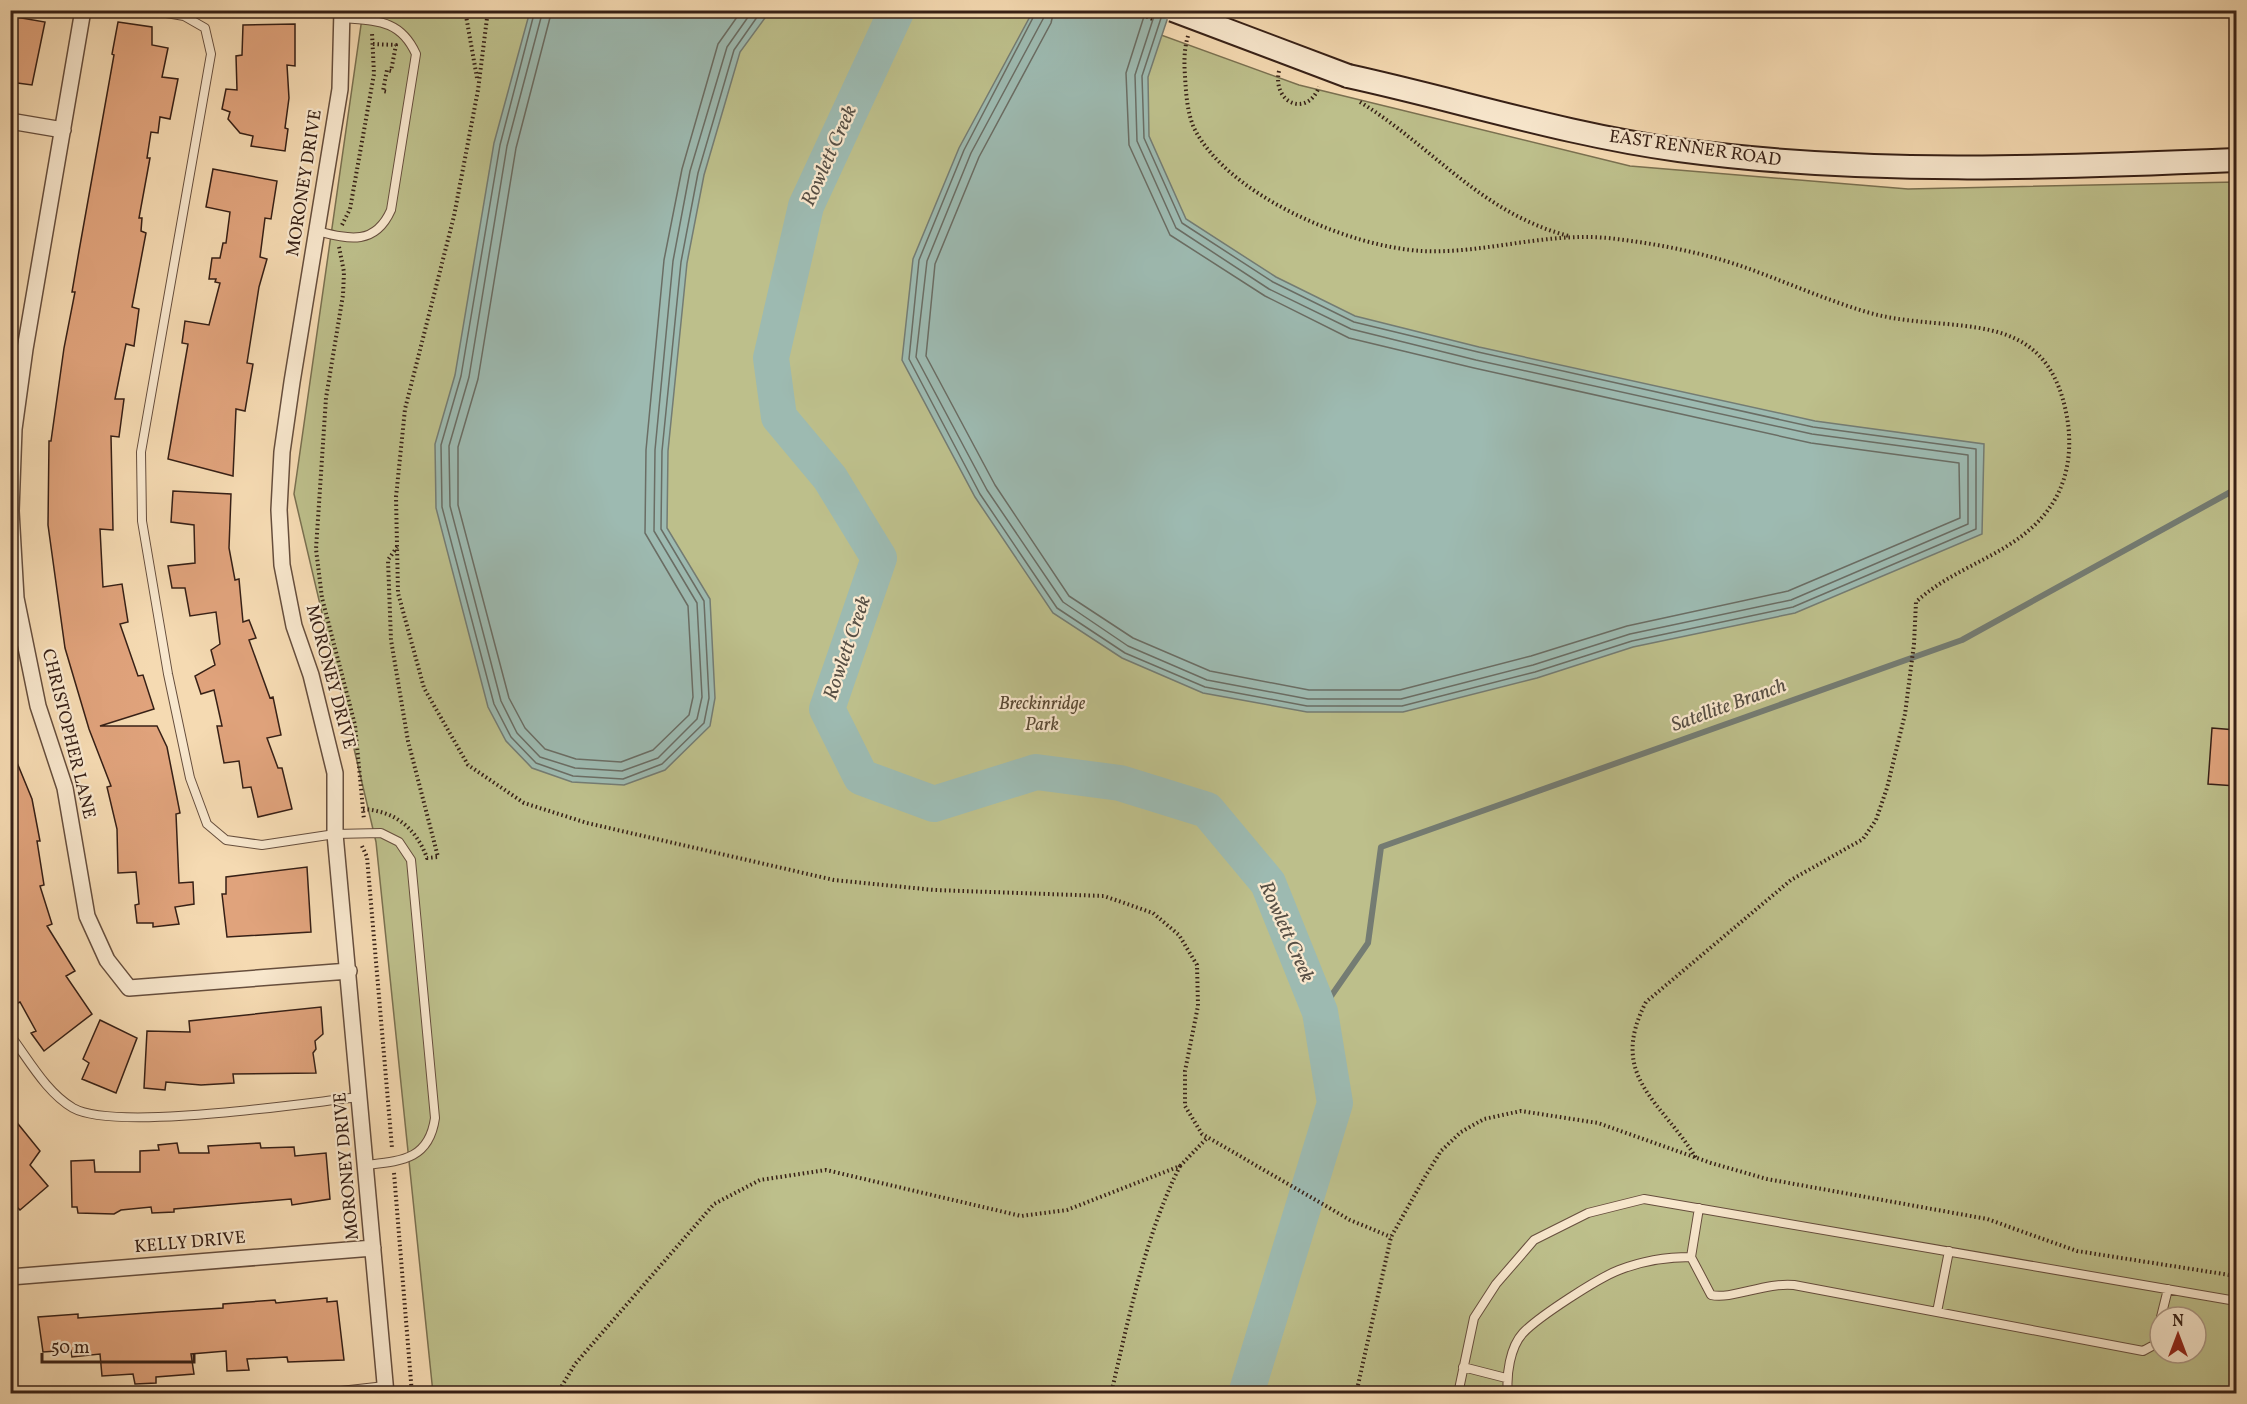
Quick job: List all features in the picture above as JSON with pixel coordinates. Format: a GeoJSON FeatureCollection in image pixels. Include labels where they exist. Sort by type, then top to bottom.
{"type":"FeatureCollection","features":[{"type":"Feature","properties":{"kind":"main road","name":"EAST RENNER ROAD"},"geometry":{"type":"LineString","coordinates":[[1173,10],[1348,76],[1431,94],[1565,130],[1677,150],[1762,160],[1961,168],[2236,160]]}},
{"type":"Feature","properties":{"kind":"street","name":"CHRISTOPHER LANE"},"geometry":{"type":"LineString","coordinates":[[83,10],[25,349],[14,429],[11,511],[13,598],[38,706],[65,788],[87,916],[107,960],[129,988],[349,970]]}},
{"type":"Feature","properties":{"kind":"street","name":"MORONEY DRIVE"},"geometry":{"type":"LineString","coordinates":[[342,14],[340,89],[282,452],[279,510],[282,565],[294,626],[322,714],[334,773],[335,834],[386,1390]]}},
{"type":"Feature","properties":{"kind":"street"},"geometry":{"type":"LineString","coordinates":[[10,121],[63,130]]}},
{"type":"Feature","properties":{"kind":"street","name":"KELLY DRIVE"},"geometry":{"type":"LineString","coordinates":[[10,1277],[374,1248]]}},
{"type":"Feature","properties":{"kind":"lane"},"geometry":{"type":"LineString","coordinates":[[149,10],[184,16],[205,28],[211,54],[141,452],[142,521],[168,674],[190,778],[207,824],[226,840],[262,845],[335,834],[381,833],[399,842],[411,860],[435,1118],[434,1130],[422,1150],[403,1161],[366,1165]]}},
{"type":"Feature","properties":{"kind":"lane"},"geometry":{"type":"LineString","coordinates":[[317,231],[340,237],[361,238],[376,232],[385,222],[391,210],[416,54],[410,41],[396,28],[342,14]]}},
{"type":"Feature","properties":{"kind":"lane"},"geometry":{"type":"LineString","coordinates":[[10,1035],[54,1094],[74,1109],[108,1118],[198,1114],[360,1097]]}},
{"type":"Feature","properties":{"kind":"lane"},"geometry":{"type":"LineString","coordinates":[[1458,1394],[1474,1318],[1496,1284],[1534,1239],[1588,1213],[1644,1199],[2236,1301]]}},
{"type":"Feature","properties":{"kind":"lane"},"geometry":{"type":"LineString","coordinates":[[1698,1208],[1691,1257],[1711,1294],[1719,1297],[1778,1283],[2143,1351],[2148,1349]]}},
{"type":"Feature","properties":{"kind":"lane"},"geometry":{"type":"LineString","coordinates":[[1937,1312],[1949,1251]]}},
{"type":"Feature","properties":{"kind":"lane"},"geometry":{"type":"LineString","coordinates":[[1508,1394],[1506,1378],[1522,1334],[1550,1311],[1618,1270],[1666,1257],[1691,1257]]}},
{"type":"Feature","properties":{"kind":"lane"},"geometry":{"type":"LineString","coordinates":[[2164,1305],[2168,1289]]}},
{"type":"Feature","properties":{"kind":"lane"},"geometry":{"type":"LineString","coordinates":[[1462,1367],[1506,1378]]}},
{"type":"Feature","properties":{"kind":"lane"},"geometry":{"type":"LineString","coordinates":[[314,1394],[386,1390]]}},
{"type":"Feature","properties":{"kind":"path"},"geometry":{"type":"LineString","coordinates":[[465,10],[478,85]]}},
{"type":"Feature","properties":{"kind":"path"},"geometry":{"type":"LineString","coordinates":[[488,10],[478,85],[454,216],[405,409],[396,498],[398,593],[424,688],[468,765],[524,803],[587,824],[834,880],[934,890],[1104,896],[1153,913],[1179,935],[1197,965],[1198,1006],[1185,1071],[1185,1106],[1202,1134],[1350,1220],[1390,1238]]}},
{"type":"Feature","properties":{"kind":"path"},"geometry":{"type":"LineString","coordinates":[[372,21],[374,74],[350,209],[343,219],[340,237],[343,295],[325,407],[316,549],[322,598],[355,725],[363,809],[362,848],[368,856],[412,1394]]}},
{"type":"Feature","properties":{"kind":"path"},"geometry":{"type":"LineString","coordinates":[[1191,28],[1185,46],[1185,71],[1186,100],[1194,128],[1215,156],[1243,182],[1278,205],[1374,244],[1420,251],[1463,251],[1576,237],[1604,238],[1691,252],[1872,313],[2002,331],[2028,346],[2048,366],[2062,392],[2068,426],[2069,457],[2064,482],[2053,503],[2035,525],[2015,542],[1987,560],[1952,574],[1916,602],[1914,644],[1905,714],[1887,788],[1876,820],[1863,839],[1791,880],[1758,905],[1646,1002],[1636,1022],[1632,1060],[1641,1084],[1657,1109],[1686,1141],[1696,1158]]}},
{"type":"Feature","properties":{"kind":"path"},"geometry":{"type":"LineString","coordinates":[[373,44],[396,45],[391,71],[387,70],[383,91],[388,92]]}},
{"type":"Feature","properties":{"kind":"path"},"geometry":{"type":"LineString","coordinates":[[1281,67],[1277,82],[1280,93],[1287,101],[1297,105],[1309,101],[1317,94],[1321,82]]}},
{"type":"Feature","properties":{"kind":"path"},"geometry":{"type":"LineString","coordinates":[[1356,100],[1419,144],[1484,198],[1510,214],[1554,232],[1576,237]]}},
{"type":"Feature","properties":{"kind":"path"},"geometry":{"type":"LineString","coordinates":[[363,809],[374,809],[396,817],[414,832],[427,858],[438,857],[408,741],[391,640],[388,560],[397,546]]}},
{"type":"Feature","properties":{"kind":"path"},"geometry":{"type":"LineString","coordinates":[[1111,1394],[1130,1310],[1168,1189],[1180,1166],[1208,1137]]}},
{"type":"Feature","properties":{"kind":"path"},"geometry":{"type":"LineString","coordinates":[[557,1394],[575,1364],[714,1204],[760,1180],[826,1170],[1021,1216],[1067,1210],[1180,1166]]}},
{"type":"Feature","properties":{"kind":"green space","name":"Breckinridge Park"},"geometry":{"type":"Polygon","coordinates":[[[363,11],[1095,11],[1299,85],[1630,166],[1908,189],[2236,182],[2236,1393],[433,1393],[376,842],[294,494],[363,11]]]}},
{"type":"Feature","properties":{"kind":"water"},"geometry":{"type":"Polygon","coordinates":[[[530,11],[770,11],[740,52],[704,175],[687,263],[668,451],[667,528],[710,599],[715,698],[710,726],[665,770],[624,785],[572,782],[532,768],[506,741],[488,707],[436,508],[435,444],[455,375],[494,143],[530,11]]]}},
{"type":"Feature","properties":{"kind":"water"},"geometry":{"type":"Polygon","coordinates":[[[1033,11],[1170,11],[1148,77],[1149,136],[1186,219],[1276,277],[1355,316],[1479,347],[1815,421],[1984,444],[1982,534],[1795,613],[1633,647],[1537,678],[1403,712],[1307,712],[1203,693],[1122,658],[1053,613],[975,497],[902,360],[913,259],[959,148],[1033,11]]]}},
{"type":"Feature","properties":{"kind":"building"},"geometry":{"type":"Polygon","coordinates":[[[10,16],[45,22],[32,85],[10,82],[10,16]]]}},
{"type":"Feature","properties":{"kind":"building"},"geometry":{"type":"Polygon","coordinates":[[[118,22],[152,27],[152,45],[168,48],[162,77],[178,79],[170,119],[160,117],[158,133],[151,132],[147,158],[150,158],[139,218],[142,218],[141,231],[146,233],[132,307],[139,309],[134,346],[126,344],[115,399],[124,399],[119,437],[111,436],[113,530],[100,529],[103,587],[122,584],[128,622],[120,624],[138,676],[143,675],[154,709],[100,726],[157,726],[167,747],[180,813],[176,814],[179,883],[193,882],[194,904],[175,907],[179,924],[153,927],[153,923],[137,923],[135,905],[139,904],[136,872],[118,873],[117,829],[107,787],[111,786],[89,729],[65,648],[48,525],[49,441],[51,441],[64,348],[75,292],[72,292],[118,22]]]}},
{"type":"Feature","properties":{"kind":"building"},"geometry":{"type":"Polygon","coordinates":[[[295,24],[295,66],[287,65],[289,98],[285,151],[251,146],[253,136],[240,133],[228,119],[230,112],[222,109],[226,89],[237,90],[236,56],[242,55],[243,25],[295,24]]]}},
{"type":"Feature","properties":{"kind":"building"},"geometry":{"type":"Polygon","coordinates":[[[213,169],[277,181],[271,219],[265,218],[260,257],[267,259],[259,287],[247,363],[253,364],[245,411],[236,409],[233,476],[168,459],[188,344],[182,343],[185,321],[209,325],[220,283],[215,282],[216,279],[209,279],[212,258],[220,258],[223,243],[226,243],[230,212],[206,207],[213,169]]]}},
{"type":"Feature","properties":{"kind":"building"},"geometry":{"type":"Polygon","coordinates":[[[173,491],[231,494],[229,548],[235,580],[239,579],[243,622],[249,620],[256,638],[249,640],[270,698],[273,697],[281,735],[267,738],[278,768],[282,768],[292,809],[258,817],[251,787],[243,788],[239,761],[224,763],[217,726],[222,726],[214,690],[201,694],[195,676],[215,665],[211,650],[220,644],[216,612],[190,616],[185,588],[172,588],[168,566],[195,563],[194,525],[171,522],[173,491]]]}},
{"type":"Feature","properties":{"kind":"building"},"geometry":{"type":"Polygon","coordinates":[[[2212,728],[2236,730],[2236,786],[2208,784],[2212,728]]]}},
{"type":"Feature","properties":{"kind":"building"},"geometry":{"type":"Polygon","coordinates":[[[11,748],[32,799],[40,841],[37,841],[44,885],[40,886],[52,924],[47,926],[75,971],[66,976],[92,1014],[44,1051],[31,1033],[36,1031],[20,1002],[16,1004],[10,994],[11,748]]]}},
{"type":"Feature","properties":{"kind":"building"},"geometry":{"type":"Polygon","coordinates":[[[307,867],[311,932],[227,937],[222,894],[226,894],[226,877],[307,867]]]}},
{"type":"Feature","properties":{"kind":"building"},"geometry":{"type":"Polygon","coordinates":[[[321,1007],[323,1034],[315,1041],[316,1049],[313,1053],[316,1073],[233,1074],[234,1083],[201,1085],[166,1082],[165,1090],[144,1088],[147,1031],[190,1032],[189,1021],[321,1007]]]}},
{"type":"Feature","properties":{"kind":"building"},"geometry":{"type":"Polygon","coordinates":[[[100,1020],[137,1038],[116,1093],[82,1079],[89,1063],[83,1059],[100,1020]]]}},
{"type":"Feature","properties":{"kind":"building"},"geometry":{"type":"Polygon","coordinates":[[[10,1114],[40,1151],[30,1165],[48,1186],[20,1210],[10,1200],[10,1114]]]}},
{"type":"Feature","properties":{"kind":"building"},"geometry":{"type":"Polygon","coordinates":[[[177,1143],[179,1153],[209,1153],[208,1146],[260,1143],[261,1148],[294,1147],[295,1156],[326,1153],[330,1199],[292,1205],[291,1199],[152,1213],[151,1207],[121,1210],[114,1214],[78,1213],[77,1207],[72,1207],[71,1161],[94,1160],[95,1172],[140,1172],[140,1151],[159,1150],[158,1145],[177,1143]]]}},
{"type":"Feature","properties":{"kind":"building"},"geometry":{"type":"Polygon","coordinates":[[[327,1298],[327,1302],[337,1301],[344,1360],[288,1362],[287,1357],[247,1359],[249,1370],[227,1371],[226,1351],[191,1354],[194,1374],[156,1377],[156,1383],[135,1384],[133,1374],[102,1376],[100,1354],[72,1357],[71,1350],[43,1352],[38,1317],[78,1314],[78,1318],[223,1308],[223,1304],[275,1300],[276,1303],[327,1298]]]}},
{"type":"Feature","properties":{"kind":"waterway","name":"Rowlett Creek"},"geometry":{"type":"LineString","coordinates":[[897,10],[806,206],[771,358],[779,417],[830,478],[879,558],[827,709],[861,777],[934,804],[1036,772],[1120,783],[1207,810],[1268,883],[1320,1012],[1335,1103],[1246,1394]]}},
{"type":"Feature","properties":{"kind":"waterway","name":"Satellite Branch"},"geometry":{"type":"LineString","coordinates":[[1320,1012],[1368,943],[1381,847],[1962,640],[2236,489]]}}]}
